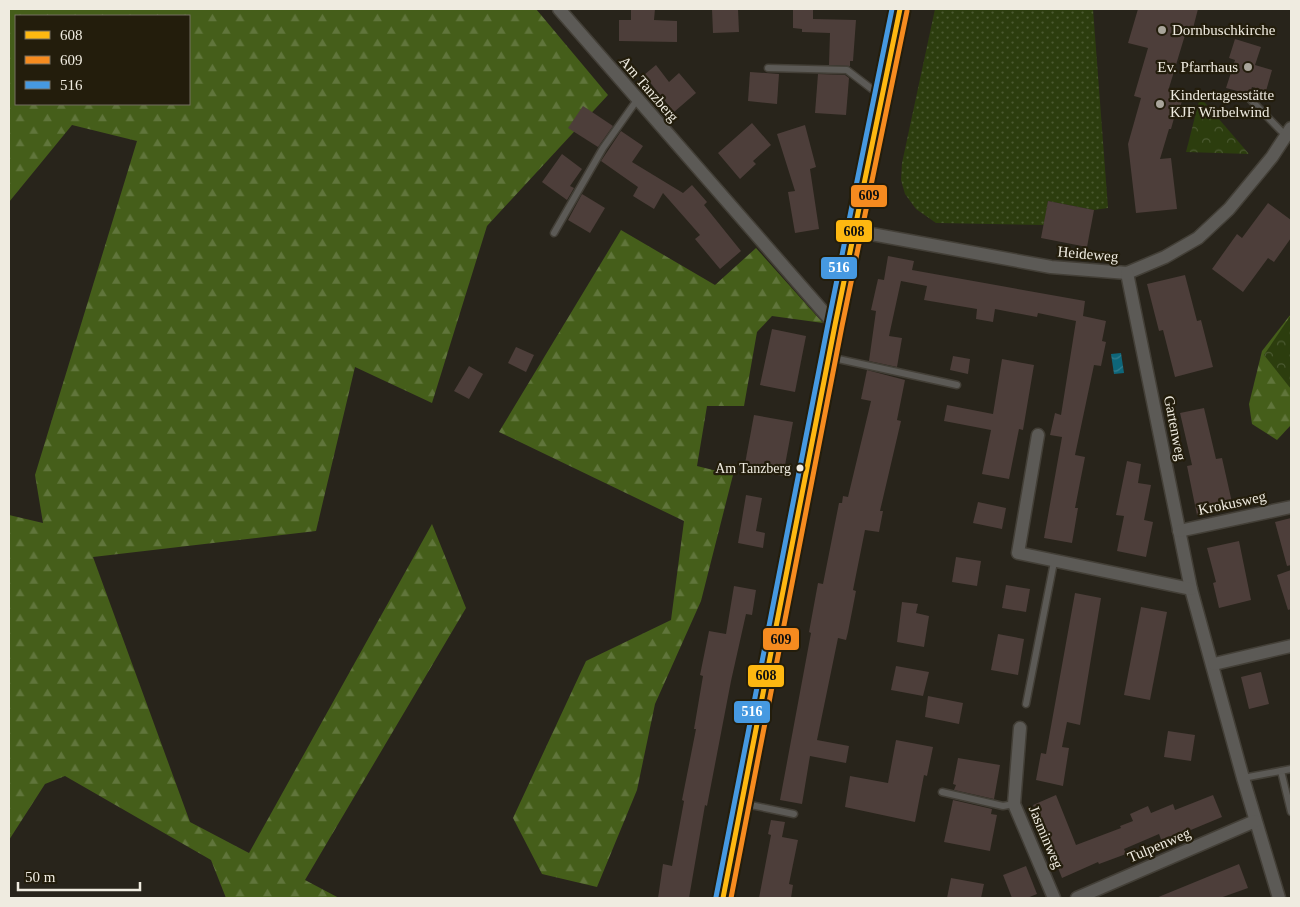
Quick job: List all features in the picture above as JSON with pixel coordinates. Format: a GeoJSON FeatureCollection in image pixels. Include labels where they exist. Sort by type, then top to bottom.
{"type":"FeatureCollection","features":[{"type":"Feature","properties":{"kind":"street","name":"Am Tanzberg"},"geometry":{"type":"LineString","coordinates":[[560,9],[637,100],[835,325]]}},
{"type":"Feature","properties":{"kind":"street"},"geometry":{"type":"LineString","coordinates":[[723,898],[835,325],[900,9]]}},
{"type":"Feature","properties":{"kind":"street","name":"Heideweg"},"geometry":{"type":"LineString","coordinates":[[855,231],[1051,268],[1127,274],[1165,257],[1198,238],[1229,209],[1272,157],[1289,132]]}},
{"type":"Feature","properties":{"kind":"street","name":"Gartenweg"},"geometry":{"type":"LineString","coordinates":[[1127,274],[1191,589],[1214,664],[1242,778],[1279,898]]}},
{"type":"Feature","properties":{"kind":"street"},"geometry":{"type":"LineString","coordinates":[[1038,435],[1018,553],[1191,589]]}},
{"type":"Feature","properties":{"kind":"street","name":"Krokusweg"},"geometry":{"type":"LineString","coordinates":[[1179,531],[1291,507]]}},
{"type":"Feature","properties":{"kind":"street"},"geometry":{"type":"LineString","coordinates":[[1214,664],[1291,646]]}},
{"type":"Feature","properties":{"kind":"street","name":"Jasminweg"},"geometry":{"type":"LineString","coordinates":[[1020,728],[1014,804],[1054,898]]}},
{"type":"Feature","properties":{"kind":"street","name":"Tulpenweg"},"geometry":{"type":"LineString","coordinates":[[1077,898],[1255,821]]}},
{"type":"Feature","properties":{"kind":"lane"},"geometry":{"type":"LineString","coordinates":[[768,68],[847,70],[873,90],[884,92]]}},
{"type":"Feature","properties":{"kind":"lane"},"geometry":{"type":"LineString","coordinates":[[1248,97],[1289,132]]}},
{"type":"Feature","properties":{"kind":"lane"},"geometry":{"type":"LineString","coordinates":[[554,233],[603,148],[637,100]]}},
{"type":"Feature","properties":{"kind":"lane"},"geometry":{"type":"LineString","coordinates":[[829,358],[957,384]]}},
{"type":"Feature","properties":{"kind":"lane"},"geometry":{"type":"LineString","coordinates":[[1026,704],[1054,562]]}},
{"type":"Feature","properties":{"kind":"lane"},"geometry":{"type":"LineString","coordinates":[[1242,778],[1291,769]]}},
{"type":"Feature","properties":{"kind":"lane"},"geometry":{"type":"LineString","coordinates":[[1281,771],[1291,812]]}},
{"type":"Feature","properties":{"kind":"lane"},"geometry":{"type":"LineString","coordinates":[[942,792],[1003,806],[1014,804]]}},
{"type":"Feature","properties":{"kind":"lane"},"geometry":{"type":"LineString","coordinates":[[741,803],[794,814]]}},
{"type":"Feature","properties":{"kind":"green space"},"geometry":{"type":"Polygon","coordinates":[[[9,9],[536,9],[608,95],[487,226],[432,403],[355,367],[316,531],[93,557],[190,822],[249,853],[432,524],[466,608],[305,880],[339,898],[226,898],[211,860],[65,776],[45,784],[9,840],[9,515],[43,523],[35,475],[137,141],[72,125],[9,202],[9,9]]]}},
{"type":"Feature","properties":{"kind":"green space"},"geometry":{"type":"Polygon","coordinates":[[[935,9],[1093,9],[1108,208],[1094,210],[1048,201],[1044,225],[936,223],[916,209],[905,194],[901,180],[902,163],[935,9]]]}},
{"type":"Feature","properties":{"kind":"green space"},"geometry":{"type":"Polygon","coordinates":[[[1200,97],[1249,154],[1186,152],[1200,97]]]}},
{"type":"Feature","properties":{"kind":"green space"},"geometry":{"type":"Polygon","coordinates":[[[621,230],[715,285],[756,248],[823,323],[772,316],[757,332],[744,406],[707,406],[697,466],[733,475],[701,601],[655,704],[637,790],[597,887],[542,874],[513,818],[586,661],[671,620],[684,521],[499,432],[621,230]]]}},
{"type":"Feature","properties":{"kind":"green space"},"geometry":{"type":"Polygon","coordinates":[[[1291,314],[1291,425],[1277,440],[1252,424],[1249,404],[1262,351],[1291,314]]]}},
{"type":"Feature","properties":{"kind":"green space"},"geometry":{"type":"Polygon","coordinates":[[[1291,315],[1291,389],[1264,355],[1291,315]]]}},
{"type":"Feature","properties":{"kind":"water"},"geometry":{"type":"Polygon","coordinates":[[[1121,353],[1124,373],[1114,374],[1111,354],[1121,353]]]}},
{"type":"Feature","properties":{"kind":"building"},"geometry":{"type":"Polygon","coordinates":[[[631,9],[655,9],[654,20],[677,21],[677,42],[619,41],[619,20],[631,20],[631,9]]]}},
{"type":"Feature","properties":{"kind":"building"},"geometry":{"type":"Polygon","coordinates":[[[712,9],[738,9],[739,32],[713,33],[712,9]]]}},
{"type":"Feature","properties":{"kind":"building"},"geometry":{"type":"Polygon","coordinates":[[[793,9],[813,9],[813,19],[856,20],[853,61],[850,61],[850,66],[829,65],[830,33],[802,32],[802,29],[793,28],[793,9]]]}},
{"type":"Feature","properties":{"kind":"building"},"geometry":{"type":"Polygon","coordinates":[[[1138,9],[1198,9],[1191,36],[1185,35],[1169,88],[1184,93],[1179,112],[1176,111],[1171,129],[1169,129],[1160,159],[1171,158],[1177,209],[1136,213],[1128,144],[1141,98],[1134,96],[1148,48],[1128,43],[1138,9]]]}},
{"type":"Feature","properties":{"kind":"building","name":"Ev. Pfarrhaus"},"geometry":{"type":"Polygon","coordinates":[[[1235,39],[1261,47],[1255,65],[1272,70],[1266,91],[1252,87],[1250,92],[1245,93],[1226,88],[1235,60],[1229,58],[1235,39]]]}},
{"type":"Feature","properties":{"kind":"building"},"geometry":{"type":"Polygon","coordinates":[[[656,65],[669,82],[679,73],[696,93],[674,112],[644,75],[656,65]]]}},
{"type":"Feature","properties":{"kind":"building"},"geometry":{"type":"Polygon","coordinates":[[[750,72],[779,74],[777,104],[748,101],[750,72]]]}},
{"type":"Feature","properties":{"kind":"building"},"geometry":{"type":"Polygon","coordinates":[[[818,74],[845,75],[849,78],[846,115],[815,113],[818,74]]]}},
{"type":"Feature","properties":{"kind":"building"},"geometry":{"type":"Polygon","coordinates":[[[583,106],[613,126],[598,147],[568,128],[583,106]]]}},
{"type":"Feature","properties":{"kind":"building"},"geometry":{"type":"Polygon","coordinates":[[[752,123],[771,145],[753,161],[756,164],[740,179],[718,153],[752,123]]]}},
{"type":"Feature","properties":{"kind":"building"},"geometry":{"type":"Polygon","coordinates":[[[805,125],[816,167],[810,169],[819,229],[795,233],[788,192],[795,191],[777,134],[805,125]]]}},
{"type":"Feature","properties":{"kind":"building"},"geometry":{"type":"Polygon","coordinates":[[[621,131],[643,146],[632,162],[683,193],[692,185],[707,202],[704,205],[741,251],[720,269],[695,239],[700,235],[663,193],[654,209],[633,196],[638,187],[601,161],[621,131]]]}},
{"type":"Feature","properties":{"kind":"building"},"geometry":{"type":"Polygon","coordinates":[[[562,154],[582,169],[570,186],[574,188],[567,200],[542,182],[562,154]]]}},
{"type":"Feature","properties":{"kind":"building"},"geometry":{"type":"Polygon","coordinates":[[[582,194],[605,208],[590,233],[568,220],[582,194]]]}},
{"type":"Feature","properties":{"kind":"building"},"geometry":{"type":"Polygon","coordinates":[[[1048,201],[1094,210],[1087,247],[1041,238],[1048,201]]]}},
{"type":"Feature","properties":{"kind":"building"},"geometry":{"type":"Polygon","coordinates":[[[1268,203],[1291,220],[1291,238],[1274,262],[1268,258],[1243,292],[1212,269],[1237,234],[1242,238],[1268,203]]]}},
{"type":"Feature","properties":{"kind":"building"},"geometry":{"type":"Polygon","coordinates":[[[888,256],[914,261],[912,270],[1085,301],[1083,316],[1106,321],[1102,341],[1106,342],[1101,366],[1094,365],[1075,455],[1085,457],[1075,508],[1078,508],[1072,543],[1044,538],[1062,437],[1050,435],[1055,413],[1061,415],[1076,321],[1038,313],[1037,317],[995,309],[993,322],[976,319],[977,309],[924,300],[927,286],[901,281],[889,336],[902,338],[897,367],[869,361],[876,311],[871,310],[878,279],[884,280],[888,256]]]}},
{"type":"Feature","properties":{"kind":"building"},"geometry":{"type":"Polygon","coordinates":[[[1185,275],[1197,321],[1201,320],[1213,367],[1175,377],[1163,330],[1159,331],[1147,284],[1185,275]]]}},
{"type":"Feature","properties":{"kind":"building"},"geometry":{"type":"Polygon","coordinates":[[[772,329],[806,336],[795,392],[760,385],[772,329]]]}},
{"type":"Feature","properties":{"kind":"building"},"geometry":{"type":"Polygon","coordinates":[[[516,347],[534,355],[526,372],[508,363],[516,347]]]}},
{"type":"Feature","properties":{"kind":"building"},"geometry":{"type":"Polygon","coordinates":[[[953,356],[970,359],[968,374],[950,370],[953,356]]]}},
{"type":"Feature","properties":{"kind":"building"},"geometry":{"type":"Polygon","coordinates":[[[1002,359],[1034,365],[1023,430],[1019,429],[1009,479],[982,474],[991,430],[944,421],[947,405],[993,414],[1002,359]]]}},
{"type":"Feature","properties":{"kind":"building"},"geometry":{"type":"Polygon","coordinates":[[[469,366],[483,374],[469,399],[454,391],[469,366]]]}},
{"type":"Feature","properties":{"kind":"building"},"geometry":{"type":"Polygon","coordinates":[[[867,370],[905,380],[897,420],[901,421],[880,511],[883,511],[879,532],[865,530],[853,590],[856,591],[848,632],[846,640],[838,638],[817,740],[849,746],[846,763],[810,756],[802,804],[780,800],[811,633],[809,632],[818,583],[823,584],[839,503],[842,503],[843,496],[848,497],[871,401],[861,399],[867,370]]]}},
{"type":"Feature","properties":{"kind":"building"},"geometry":{"type":"Polygon","coordinates":[[[1204,408],[1216,459],[1222,458],[1233,507],[1197,515],[1187,466],[1192,465],[1180,413],[1204,408]]]}},
{"type":"Feature","properties":{"kind":"building"},"geometry":{"type":"Polygon","coordinates":[[[754,415],[793,422],[783,476],[744,469],[754,415]]]}},
{"type":"Feature","properties":{"kind":"building"},"geometry":{"type":"Polygon","coordinates":[[[1127,461],[1141,464],[1138,483],[1151,485],[1144,520],[1153,522],[1146,557],[1117,551],[1124,516],[1116,515],[1127,461]]]}},
{"type":"Feature","properties":{"kind":"building"},"geometry":{"type":"Polygon","coordinates":[[[746,495],[762,498],[756,531],[765,533],[763,548],[738,543],[746,495]]]}},
{"type":"Feature","properties":{"kind":"building"},"geometry":{"type":"Polygon","coordinates":[[[978,502],[1006,508],[1002,529],[973,523],[978,502]]]}},
{"type":"Feature","properties":{"kind":"building"},"geometry":{"type":"Polygon","coordinates":[[[1291,518],[1291,565],[1287,566],[1275,522],[1291,518]]]}},
{"type":"Feature","properties":{"kind":"building"},"geometry":{"type":"Polygon","coordinates":[[[1239,541],[1251,600],[1219,608],[1213,583],[1216,582],[1207,548],[1239,541]]]}},
{"type":"Feature","properties":{"kind":"building"},"geometry":{"type":"Polygon","coordinates":[[[956,557],[981,561],[977,586],[952,582],[956,557]]]}},
{"type":"Feature","properties":{"kind":"building"},"geometry":{"type":"Polygon","coordinates":[[[1291,570],[1291,609],[1288,610],[1277,575],[1291,570]]]}},
{"type":"Feature","properties":{"kind":"building"},"geometry":{"type":"Polygon","coordinates":[[[1006,585],[1030,589],[1026,612],[1002,608],[1006,585]]]}},
{"type":"Feature","properties":{"kind":"building"},"geometry":{"type":"Polygon","coordinates":[[[734,586],[756,590],[752,615],[746,614],[731,681],[707,806],[705,805],[689,898],[658,898],[663,864],[672,866],[684,801],[682,800],[696,729],[694,729],[703,676],[700,675],[709,631],[726,634],[734,586]]]}},
{"type":"Feature","properties":{"kind":"building"},"geometry":{"type":"Polygon","coordinates":[[[1075,593],[1101,598],[1080,725],[1067,722],[1062,747],[1069,748],[1063,786],[1036,780],[1041,753],[1046,754],[1075,593]]]}},
{"type":"Feature","properties":{"kind":"building"},"geometry":{"type":"Polygon","coordinates":[[[902,602],[918,604],[916,613],[929,616],[924,647],[897,642],[902,602]]]}},
{"type":"Feature","properties":{"kind":"building"},"geometry":{"type":"Polygon","coordinates":[[[1141,607],[1167,612],[1150,700],[1124,695],[1141,607]]]}},
{"type":"Feature","properties":{"kind":"building"},"geometry":{"type":"Polygon","coordinates":[[[998,634],[1024,639],[1018,675],[991,670],[998,634]]]}},
{"type":"Feature","properties":{"kind":"building"},"geometry":{"type":"Polygon","coordinates":[[[896,666],[929,672],[923,696],[891,690],[896,666]]]}},
{"type":"Feature","properties":{"kind":"building"},"geometry":{"type":"Polygon","coordinates":[[[1261,672],[1269,704],[1249,709],[1241,677],[1261,672]]]}},
{"type":"Feature","properties":{"kind":"building"},"geometry":{"type":"Polygon","coordinates":[[[928,696],[963,703],[959,724],[925,717],[928,696]]]}},
{"type":"Feature","properties":{"kind":"building"},"geometry":{"type":"Polygon","coordinates":[[[1168,731],[1195,735],[1191,761],[1164,757],[1168,731]]]}},
{"type":"Feature","properties":{"kind":"building"},"geometry":{"type":"Polygon","coordinates":[[[896,740],[933,747],[927,776],[924,775],[915,822],[845,807],[850,776],[888,783],[896,740]]]}},
{"type":"Feature","properties":{"kind":"building"},"geometry":{"type":"Polygon","coordinates":[[[958,758],[1000,765],[994,799],[954,790],[956,785],[953,784],[958,758]]]}},
{"type":"Feature","properties":{"kind":"building"},"geometry":{"type":"Polygon","coordinates":[[[1056,795],[1076,845],[1121,828],[1120,826],[1133,821],[1130,814],[1148,806],[1151,813],[1173,804],[1175,810],[1213,795],[1222,817],[1162,842],[1159,834],[1124,849],[1126,854],[1099,864],[1098,862],[1062,878],[1033,805],[1056,795]]]}},
{"type":"Feature","properties":{"kind":"building"},"geometry":{"type":"Polygon","coordinates":[[[953,800],[992,809],[991,814],[997,815],[990,851],[944,842],[953,800]]]}},
{"type":"Feature","properties":{"kind":"building"},"geometry":{"type":"Polygon","coordinates":[[[771,820],[785,822],[782,837],[798,840],[789,884],[793,885],[791,898],[759,898],[771,835],[768,834],[771,820]]]}},
{"type":"Feature","properties":{"kind":"building"},"geometry":{"type":"Polygon","coordinates":[[[1239,864],[1248,888],[1220,898],[1156,898],[1239,864]]]}},
{"type":"Feature","properties":{"kind":"building"},"geometry":{"type":"Polygon","coordinates":[[[1026,866],[1037,894],[1027,898],[1012,898],[1003,875],[1026,866]]]}},
{"type":"Feature","properties":{"kind":"building"},"geometry":{"type":"Polygon","coordinates":[[[951,878],[984,884],[981,898],[947,898],[951,878]]]}},
{"type":"Feature","properties":{"kind":"transit line","name":"516"},"geometry":{"type":"LineString","coordinates":[[716,897],[828,324],[892,9]]}},
{"type":"Feature","properties":{"kind":"transit line","name":"608"},"geometry":{"type":"LineString","coordinates":[[723,898],[835,325],[900,9]]}},
{"type":"Feature","properties":{"kind":"transit line","name":"609"},"geometry":{"type":"LineString","coordinates":[[731,898],[842,326],[907,11]]}},
{"type":"Feature","properties":{"kind":"place","name":"Dornbuschkirche"},"geometry":{"type":"Point","coordinates":[1162,30]}},
{"type":"Feature","properties":{"kind":"place","name":"Ev. Pfarrhaus"},"geometry":{"type":"Point","coordinates":[1248,67]}},
{"type":"Feature","properties":{"kind":"place","name":"Kindertagesstätte KJF Wirbelwind"},"geometry":{"type":"Point","coordinates":[1160,104]}},
{"type":"Feature","properties":{"kind":"place","name":"Am Tanzberg"},"geometry":{"type":"Point","coordinates":[800,468]}}]}
